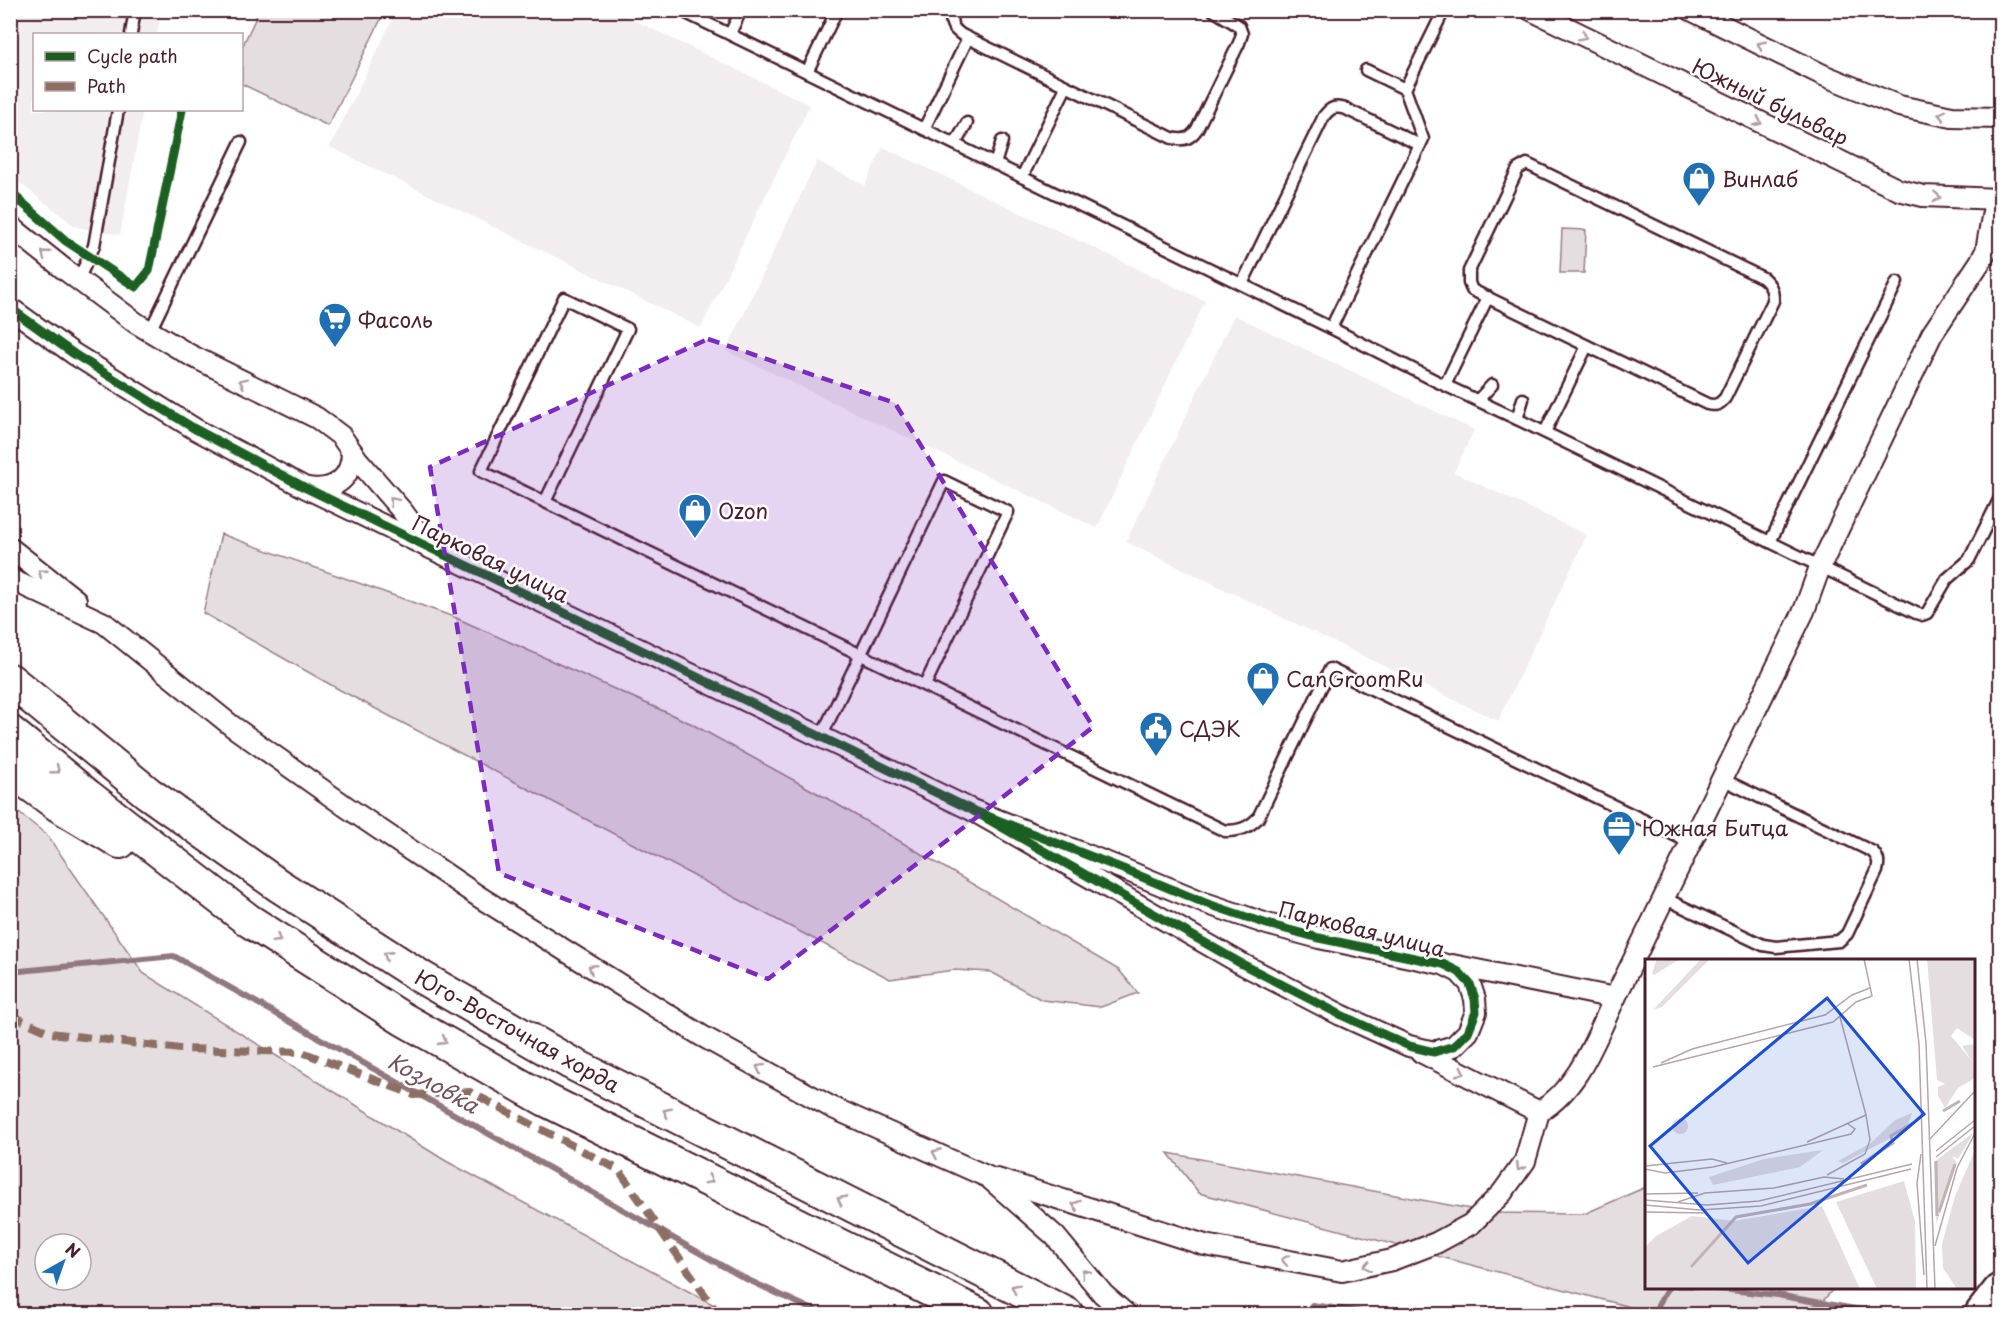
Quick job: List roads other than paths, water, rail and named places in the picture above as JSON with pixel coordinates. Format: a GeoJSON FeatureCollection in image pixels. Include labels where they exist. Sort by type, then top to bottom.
{"type":"FeatureCollection","features":[{"type":"Feature","properties":{"kind":"highway"},"geometry":{"type":"LineString","coordinates":[[1982,1314],[2001,1291]]}},
{"type":"Feature","properties":{"kind":"main road","name":"Юго-Восточная хорда"},"geometry":{"type":"LineString","coordinates":[[10,680],[148,793],[278,885],[421,977],[569,1062],[1067,1314]]}},
{"type":"Feature","properties":{"kind":"main road"},"geometry":{"type":"LineString","coordinates":[[10,732],[88,796],[248,920]]}},
{"type":"Feature","properties":{"kind":"main road"},"geometry":{"type":"LineString","coordinates":[[10,770],[58,805],[248,920],[403,1018],[546,1100],[978,1314]]}},
{"type":"Feature","properties":{"kind":"street","name":"Южный бульвар"},"geometry":{"type":"LineString","coordinates":[[1531,10],[1899,190],[1923,196],[1998,199]]}},
{"type":"Feature","properties":{"kind":"street"},"geometry":{"type":"LineString","coordinates":[[1691,10],[1823,75],[1899,106],[1952,117],[2001,118]]}},
{"type":"Feature","properties":{"kind":"street"},"geometry":{"type":"LineString","coordinates":[[10,548],[232,726],[339,802],[481,898],[595,970],[702,1036],[831,1107],[988,1177],[1205,1245],[1342,1271],[1392,1260],[1436,1243],[1471,1224],[1502,1194],[1525,1161],[1539,1112],[1567,1090],[1579,1073],[1804,611],[1820,567],[1932,334],[1986,251],[1998,199]]}},
{"type":"Feature","properties":{"kind":"street","name":"Парковая улица"},"geometry":{"type":"LineString","coordinates":[[10,226],[78,280],[150,331],[190,356],[317,418],[341,436],[403,512],[428,548]]}},
{"type":"Feature","properties":{"kind":"street","name":"Парковая улица"},"geometry":{"type":"LineString","coordinates":[[10,308],[74,354],[195,429],[304,487],[972,810],[1242,964],[1341,1015],[1409,1046],[1434,1052],[1454,1046],[1468,1032],[1476,1012],[1470,984],[1459,972],[1443,964],[1319,938],[1267,924],[1205,903],[1123,868],[972,810]]}},
{"type":"Feature","properties":{"kind":"street"},"geometry":{"type":"LineString","coordinates":[[304,487],[321,490],[331,488],[348,472],[352,463],[352,452]]}},
{"type":"Feature","properties":{"kind":"street"},"geometry":{"type":"LineString","coordinates":[[10,579],[104,622]]}},
{"type":"Feature","properties":{"kind":"street"},"geometry":{"type":"LineString","coordinates":[[1443,964],[1616,998]]}},
{"type":"Feature","properties":{"kind":"street"},"geometry":{"type":"LineString","coordinates":[[1409,1046],[1539,1112]]}},
{"type":"Feature","properties":{"kind":"street"},"geometry":{"type":"LineString","coordinates":[[988,1177],[1055,1236],[1103,1294],[1126,1314]]}},
{"type":"Feature","properties":{"kind":"lane"},"geometry":{"type":"LineString","coordinates":[[131,33],[135,10]]}},
{"type":"Feature","properties":{"kind":"lane"},"geometry":{"type":"LineString","coordinates":[[680,10],[1916,613],[1922,615],[1927,613],[1947,579],[1969,560],[2001,498]]}},
{"type":"Feature","properties":{"kind":"lane"},"geometry":{"type":"LineString","coordinates":[[730,34],[741,10]]}},
{"type":"Feature","properties":{"kind":"lane"},"geometry":{"type":"LineString","coordinates":[[807,72],[837,10]]}},
{"type":"Feature","properties":{"kind":"lane"},"geometry":{"type":"LineString","coordinates":[[953,10],[950,20],[953,29],[968,38],[1172,138],[1181,140],[1191,138],[1197,129],[1242,34],[1239,26],[1213,10]]}},
{"type":"Feature","properties":{"kind":"lane"},"geometry":{"type":"LineString","coordinates":[[1331,328],[1423,139],[1406,89],[1444,10]]}},
{"type":"Feature","properties":{"kind":"lane"},"geometry":{"type":"LineString","coordinates":[[924,129],[968,38]]}},
{"type":"Feature","properties":{"kind":"lane"},"geometry":{"type":"LineString","coordinates":[[1366,70],[1406,89]]}},
{"type":"Feature","properties":{"kind":"lane"},"geometry":{"type":"LineString","coordinates":[[1022,177],[1066,87]]}},
{"type":"Feature","properties":{"kind":"lane"},"geometry":{"type":"LineString","coordinates":[[1242,284],[1319,125],[1329,109],[1335,106],[1346,109],[1420,145]]}},
{"type":"Feature","properties":{"kind":"lane"},"geometry":{"type":"LineString","coordinates":[[78,280],[94,246],[118,111]]}},
{"type":"Feature","properties":{"kind":"lane"},"geometry":{"type":"LineString","coordinates":[[955,144],[968,123]]}},
{"type":"Feature","properties":{"kind":"lane"},"geometry":{"type":"LineString","coordinates":[[994,164],[1002,141]]}},
{"type":"Feature","properties":{"kind":"lane"},"geometry":{"type":"LineString","coordinates":[[150,331],[241,142]]}},
{"type":"Feature","properties":{"kind":"lane"},"geometry":{"type":"LineString","coordinates":[[1527,164],[1763,278],[1770,284],[1773,291],[1773,301],[1725,398],[1720,404],[1714,406],[1587,346],[1472,290],[1469,283],[1469,271],[1518,169],[1527,164]]}},
{"type":"Feature","properties":{"kind":"lane"},"geometry":{"type":"LineString","coordinates":[[1770,542],[1897,282]]}},
{"type":"Feature","properties":{"kind":"lane"},"geometry":{"type":"LineString","coordinates":[[1445,385],[1488,297]]}},
{"type":"Feature","properties":{"kind":"lane"},"geometry":{"type":"LineString","coordinates":[[545,502],[628,329],[564,298],[481,471],[545,502],[1225,831],[1237,831],[1250,826],[1258,818],[1330,669],[1690,843]]}},
{"type":"Feature","properties":{"kind":"lane"},"geometry":{"type":"LineString","coordinates":[[1545,432],[1587,346]]}},
{"type":"Feature","properties":{"kind":"lane"},"geometry":{"type":"LineString","coordinates":[[1478,400],[1492,385]]}},
{"type":"Feature","properties":{"kind":"lane"},"geometry":{"type":"LineString","coordinates":[[1518,419],[1523,399]]}},
{"type":"Feature","properties":{"kind":"lane"},"geometry":{"type":"LineString","coordinates":[[821,737],[944,481],[1008,513],[924,685]]}},
{"type":"Feature","properties":{"kind":"lane"},"geometry":{"type":"LineString","coordinates":[[1664,898],[1757,944],[1768,946],[1834,943],[1844,938],[1852,924],[1877,872],[1879,862],[1877,856],[1873,852],[1722,779]]}},
{"type":"Feature","properties":{"kind":"waterway","name":"Козловка"},"geometry":{"type":"LineString","coordinates":[[10,972],[174,956],[744,1278],[822,1314]]}},
{"type":"Feature","properties":{"kind":"waterway","name":"Козловка"},"geometry":{"type":"LineString","coordinates":[[1653,1314],[1667,1289]]}},
{"type":"Feature","properties":{"kind":"waterway","name":"Козловка"},"geometry":{"type":"LineString","coordinates":[[1720,1289],[1777,1295],[1883,1314]]}},
{"type":"Feature","properties":{"kind":"waterway","name":"Козловка"},"geometry":{"type":"LineString","coordinates":[[1312,1305],[1375,1314]]}},
{"type":"Feature","properties":{"kind":"place","name":"Винлаб"},"geometry":{"type":"Point","coordinates":[1699,207]}},
{"type":"Feature","properties":{"kind":"place","name":"Фасоль"},"geometry":{"type":"Point","coordinates":[335,348]}},
{"type":"Feature","properties":{"kind":"place","name":"Ozon"},"geometry":{"type":"Point","coordinates":[695,539]}},
{"type":"Feature","properties":{"kind":"place","name":"CanGroomRu"},"geometry":{"type":"Point","coordinates":[1263,707]}},
{"type":"Feature","properties":{"kind":"place","name":"СДЭК"},"geometry":{"type":"Point","coordinates":[1156,757]}},
{"type":"Feature","properties":{"kind":"place","name":"Южная Битца"},"geometry":{"type":"Point","coordinates":[1619,856]}}]}
